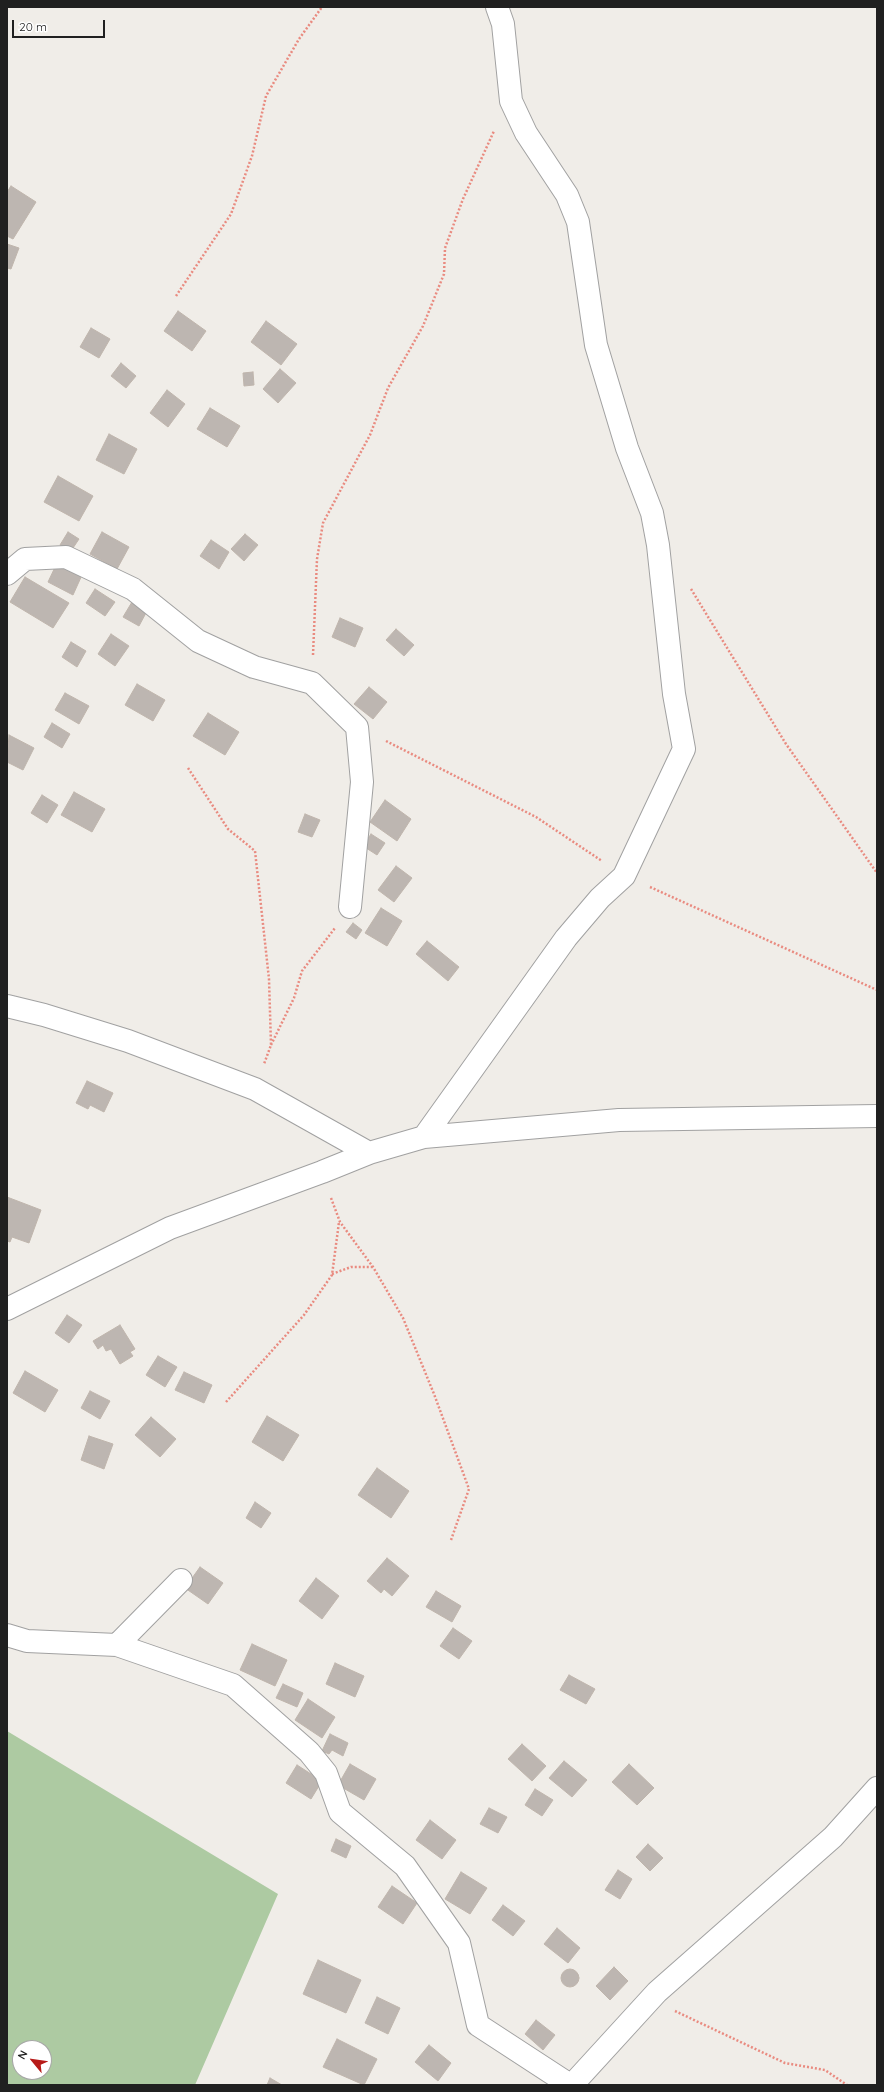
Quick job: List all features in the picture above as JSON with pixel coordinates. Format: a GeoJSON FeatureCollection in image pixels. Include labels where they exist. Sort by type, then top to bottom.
{"type":"FeatureCollection","features":[{"type":"Feature","properties":{"kind":"street"},"geometry":{"type":"LineString","coordinates":[[424,1137],[566,938],[600,898],[624,876],[684,749],[674,694],[658,545],[653,519],[622,434],[596,345],[578,222],[567,195],[526,133],[511,101],[503,24],[497,7]]}},
{"type":"Feature","properties":{"kind":"street"},"geometry":{"type":"LineString","coordinates":[[7,574],[25,559],[66,557],[133,589],[198,641],[254,667],[312,683],[357,727],[362,782],[350,907]]}},
{"type":"Feature","properties":{"kind":"street"},"geometry":{"type":"LineString","coordinates":[[7,1006],[44,1014],[128,1041],[255,1090],[369,1153]]}},
{"type":"Feature","properties":{"kind":"street"},"geometry":{"type":"LineString","coordinates":[[7,1309],[170,1228],[322,1172],[369,1153],[424,1137],[619,1120],[877,1116]]}},
{"type":"Feature","properties":{"kind":"street"},"geometry":{"type":"LineString","coordinates":[[117,1645],[181,1580]]}},
{"type":"Feature","properties":{"kind":"street"},"geometry":{"type":"LineString","coordinates":[[7,1635],[27,1641],[117,1645],[233,1685],[309,1752],[326,1773],[340,1812],[405,1866],[459,1943],[478,2026],[571,2085],[657,1992],[833,1837],[877,1788]]}},
{"type":"Feature","properties":{"kind":"path"},"geometry":{"type":"LineString","coordinates":[[176,296],[231,214],[252,156],[266,96],[299,39],[322,7]]}},
{"type":"Feature","properties":{"kind":"path"},"geometry":{"type":"LineString","coordinates":[[312,683],[317,559],[323,523],[370,435],[388,388],[422,326],[444,274],[445,248],[463,199],[492,136],[511,101]]}},
{"type":"Feature","properties":{"kind":"path"},"geometry":{"type":"LineString","coordinates":[[689,585],[786,744],[877,873]]}},
{"type":"Feature","properties":{"kind":"path"},"geometry":{"type":"LineString","coordinates":[[188,768],[228,829],[255,851],[269,979],[271,1046]]}},
{"type":"Feature","properties":{"kind":"path"},"geometry":{"type":"LineString","coordinates":[[255,1090],[271,1046],[294,998],[302,971],[350,907]]}},
{"type":"Feature","properties":{"kind":"path"},"geometry":{"type":"LineString","coordinates":[[322,1172],[340,1222],[373,1267],[403,1318],[434,1394],[469,1489],[452,1540]]}},
{"type":"Feature","properties":{"kind":"path"},"geometry":{"type":"LineString","coordinates":[[226,1402],[304,1314],[332,1275],[340,1222]]}},
{"type":"Feature","properties":{"kind":"path"},"geometry":{"type":"LineString","coordinates":[[332,1275],[351,1267],[373,1267]]}},
{"type":"Feature","properties":{"kind":"path"},"geometry":{"type":"LineString","coordinates":[[657,1992],[677,2014],[785,2063],[825,2070],[847,2085]]}},
{"type":"Feature","properties":{"kind":"green space"},"geometry":{"type":"Polygon","coordinates":[[[7,1731],[278,1894],[195,2085],[7,2085],[7,1731]]]}},
{"type":"Feature","properties":{"kind":"building"},"geometry":{"type":"Polygon","coordinates":[[[11,186],[36,202],[13,239],[7,236],[7,192],[11,186]]]}},
{"type":"Feature","properties":{"kind":"building"},"geometry":{"type":"Polygon","coordinates":[[[7,244],[19,248],[11,269],[7,268],[7,244]]]}},
{"type":"Feature","properties":{"kind":"building"},"geometry":{"type":"Polygon","coordinates":[[[178,311],[206,331],[192,351],[164,331],[178,311]]]}},
{"type":"Feature","properties":{"kind":"building"},"geometry":{"type":"Polygon","coordinates":[[[266,321],[297,344],[281,365],[251,342],[266,321]]]}},
{"type":"Feature","properties":{"kind":"building"},"geometry":{"type":"Polygon","coordinates":[[[91,328],[110,339],[99,358],[80,347],[91,328]]]}},
{"type":"Feature","properties":{"kind":"building"},"geometry":{"type":"Polygon","coordinates":[[[121,363],[136,376],[126,388],[111,376],[121,363]]]}},
{"type":"Feature","properties":{"kind":"building"},"geometry":{"type":"Polygon","coordinates":[[[280,369],[296,383],[278,403],[263,389],[280,369]]]}},
{"type":"Feature","properties":{"kind":"building"},"geometry":{"type":"Polygon","coordinates":[[[253,372],[254,385],[244,386],[243,373],[253,372]]]}},
{"type":"Feature","properties":{"kind":"building"},"geometry":{"type":"Polygon","coordinates":[[[167,390],[185,404],[168,427],[150,413],[167,390]]]}},
{"type":"Feature","properties":{"kind":"building"},"geometry":{"type":"Polygon","coordinates":[[[210,408],[240,426],[227,447],[197,429],[210,408]]]}},
{"type":"Feature","properties":{"kind":"building"},"geometry":{"type":"Polygon","coordinates":[[[109,434],[137,449],[124,474],[96,460],[109,434]]]}},
{"type":"Feature","properties":{"kind":"building"},"geometry":{"type":"Polygon","coordinates":[[[58,476],[93,496],[79,521],[44,502],[58,476]]]}},
{"type":"Feature","properties":{"kind":"building"},"geometry":{"type":"Polygon","coordinates":[[[68,532],[79,539],[71,551],[60,545],[68,532]]]}},
{"type":"Feature","properties":{"kind":"building"},"geometry":{"type":"Polygon","coordinates":[[[102,532],[129,547],[117,569],[90,554],[102,532]]]}},
{"type":"Feature","properties":{"kind":"building"},"geometry":{"type":"Polygon","coordinates":[[[245,534],[258,545],[244,561],[231,549],[245,534]]]}},
{"type":"Feature","properties":{"kind":"building"},"geometry":{"type":"Polygon","coordinates":[[[211,540],[229,552],[219,569],[200,556],[211,540]]]}},
{"type":"Feature","properties":{"kind":"building"},"geometry":{"type":"Polygon","coordinates":[[[57,563],[82,575],[73,595],[48,582],[57,563]]]}},
{"type":"Feature","properties":{"kind":"building"},"geometry":{"type":"Polygon","coordinates":[[[25,577],[69,603],[53,628],[10,602],[25,577]]]}},
{"type":"Feature","properties":{"kind":"building"},"geometry":{"type":"Polygon","coordinates":[[[95,589],[115,602],[105,616],[86,603],[95,589]]]}},
{"type":"Feature","properties":{"kind":"building"},"geometry":{"type":"Polygon","coordinates":[[[132,602],[147,611],[139,626],[123,617],[132,602]]]}},
{"type":"Feature","properties":{"kind":"building"},"geometry":{"type":"Polygon","coordinates":[[[340,618],[363,628],[355,647],[332,637],[340,618]]]}},
{"type":"Feature","properties":{"kind":"building"},"geometry":{"type":"Polygon","coordinates":[[[396,629],[414,645],[404,656],[386,640],[396,629]]]}},
{"type":"Feature","properties":{"kind":"building"},"geometry":{"type":"Polygon","coordinates":[[[111,634],[129,646],[115,666],[98,654],[111,634]]]}},
{"type":"Feature","properties":{"kind":"building"},"geometry":{"type":"Polygon","coordinates":[[[71,642],[86,651],[77,667],[62,657],[71,642]]]}},
{"type":"Feature","properties":{"kind":"building"},"geometry":{"type":"Polygon","coordinates":[[[137,684],[165,700],[153,721],[125,705],[137,684]]]}},
{"type":"Feature","properties":{"kind":"building"},"geometry":{"type":"Polygon","coordinates":[[[369,687],[387,702],[373,719],[354,704],[369,687]]]}},
{"type":"Feature","properties":{"kind":"building"},"geometry":{"type":"Polygon","coordinates":[[[65,693],[89,706],[79,724],[55,710],[65,693]]]}},
{"type":"Feature","properties":{"kind":"building"},"geometry":{"type":"Polygon","coordinates":[[[208,713],[239,732],[225,755],[193,736],[208,713]]]}},
{"type":"Feature","properties":{"kind":"building"},"geometry":{"type":"Polygon","coordinates":[[[52,723],[70,734],[62,748],[44,737],[52,723]]]}},
{"type":"Feature","properties":{"kind":"building"},"geometry":{"type":"Polygon","coordinates":[[[9,735],[34,748],[23,770],[7,762],[9,735]]]}},
{"type":"Feature","properties":{"kind":"building"},"geometry":{"type":"Polygon","coordinates":[[[74,792],[105,809],[92,832],[61,815],[74,792]]]}},
{"type":"Feature","properties":{"kind":"building"},"geometry":{"type":"Polygon","coordinates":[[[42,795],[58,805],[47,823],[31,813],[42,795]]]}},
{"type":"Feature","properties":{"kind":"building"},"geometry":{"type":"Polygon","coordinates":[[[385,800],[411,819],[397,841],[370,822],[385,800]]]}},
{"type":"Feature","properties":{"kind":"building"},"geometry":{"type":"Polygon","coordinates":[[[305,814],[320,820],[312,837],[298,832],[305,814]]]}},
{"type":"Feature","properties":{"kind":"building"},"geometry":{"type":"Polygon","coordinates":[[[371,834],[385,843],[377,855],[363,846],[371,834]]]}},
{"type":"Feature","properties":{"kind":"building"},"geometry":{"type":"Polygon","coordinates":[[[396,866],[412,878],[394,902],[378,890],[396,866]]]}},
{"type":"Feature","properties":{"kind":"building"},"geometry":{"type":"Polygon","coordinates":[[[381,908],[402,921],[387,946],[365,933],[381,908]]]}},
{"type":"Feature","properties":{"kind":"building"},"geometry":{"type":"Polygon","coordinates":[[[353,923],[362,930],[356,939],[346,932],[353,923]]]}},
{"type":"Feature","properties":{"kind":"building"},"geometry":{"type":"Polygon","coordinates":[[[427,941],[459,967],[448,981],[416,954],[427,941]]]}},
{"type":"Feature","properties":{"kind":"building"},"geometry":{"type":"Polygon","coordinates":[[[87,1081],[113,1093],[104,1112],[90,1105],[88,1109],[76,1103],[87,1081]]]}},
{"type":"Feature","properties":{"kind":"building"},"geometry":{"type":"Polygon","coordinates":[[[7,1197],[41,1210],[29,1243],[12,1237],[10,1242],[7,1241],[7,1197]]]}},
{"type":"Feature","properties":{"kind":"building"},"geometry":{"type":"Polygon","coordinates":[[[67,1315],[82,1325],[69,1343],[55,1333],[67,1315]]]}},
{"type":"Feature","properties":{"kind":"building"},"geometry":{"type":"Polygon","coordinates":[[[120,1325],[135,1349],[130,1352],[133,1356],[120,1364],[111,1349],[106,1351],[103,1345],[98,1349],[93,1341],[120,1325]]]}},
{"type":"Feature","properties":{"kind":"building"},"geometry":{"type":"Polygon","coordinates":[[[158,1356],[177,1367],[165,1387],[146,1375],[158,1356]]]}},
{"type":"Feature","properties":{"kind":"building"},"geometry":{"type":"Polygon","coordinates":[[[25,1371],[58,1390],[45,1412],[13,1393],[25,1371]]]}},
{"type":"Feature","properties":{"kind":"building"},"geometry":{"type":"Polygon","coordinates":[[[184,1372],[212,1385],[204,1403],[175,1390],[184,1372]]]}},
{"type":"Feature","properties":{"kind":"building"},"geometry":{"type":"Polygon","coordinates":[[[90,1391],[110,1401],[100,1419],[81,1408],[90,1391]]]}},
{"type":"Feature","properties":{"kind":"building"},"geometry":{"type":"Polygon","coordinates":[[[267,1416],[299,1435],[283,1461],[252,1442],[267,1416]]]}},
{"type":"Feature","properties":{"kind":"building"},"geometry":{"type":"Polygon","coordinates":[[[151,1417],[176,1439],[160,1457],[135,1435],[151,1417]]]}},
{"type":"Feature","properties":{"kind":"building"},"geometry":{"type":"Polygon","coordinates":[[[89,1436],[113,1444],[104,1469],[81,1460],[89,1436]]]}},
{"type":"Feature","properties":{"kind":"building"},"geometry":{"type":"Polygon","coordinates":[[[377,1468],[409,1491],[391,1518],[358,1495],[377,1468]]]}},
{"type":"Feature","properties":{"kind":"building"},"geometry":{"type":"Polygon","coordinates":[[[255,1502],[271,1513],[261,1528],[246,1518],[255,1502]]]}},
{"type":"Feature","properties":{"kind":"building"},"geometry":{"type":"Polygon","coordinates":[[[387,1558],[409,1576],[392,1596],[384,1589],[381,1593],[367,1581],[387,1558]]]}},
{"type":"Feature","properties":{"kind":"building"},"geometry":{"type":"Polygon","coordinates":[[[200,1567],[223,1583],[208,1604],[185,1588],[200,1567]]]}},
{"type":"Feature","properties":{"kind":"building"},"geometry":{"type":"Polygon","coordinates":[[[316,1578],[339,1596],[322,1619],[299,1601],[316,1578]]]}},
{"type":"Feature","properties":{"kind":"building"},"geometry":{"type":"Polygon","coordinates":[[[436,1591],[461,1606],[452,1622],[426,1607],[436,1591]]]}},
{"type":"Feature","properties":{"kind":"building"},"geometry":{"type":"Polygon","coordinates":[[[453,1628],[472,1641],[459,1659],[440,1646],[453,1628]]]}},
{"type":"Feature","properties":{"kind":"building"},"geometry":{"type":"Polygon","coordinates":[[[252,1644],[287,1660],[275,1686],[240,1670],[252,1644]]]}},
{"type":"Feature","properties":{"kind":"building"},"geometry":{"type":"Polygon","coordinates":[[[335,1663],[364,1676],[355,1697],[326,1684],[335,1663]]]}},
{"type":"Feature","properties":{"kind":"building"},"geometry":{"type":"Polygon","coordinates":[[[569,1675],[595,1689],[586,1704],[560,1690],[569,1675]]]}},
{"type":"Feature","properties":{"kind":"building"},"geometry":{"type":"Polygon","coordinates":[[[283,1684],[303,1693],[297,1707],[276,1698],[283,1684]]]}},
{"type":"Feature","properties":{"kind":"building"},"geometry":{"type":"Polygon","coordinates":[[[308,1699],[335,1717],[322,1738],[295,1720],[308,1699]]]}},
{"type":"Feature","properties":{"kind":"building"},"geometry":{"type":"Polygon","coordinates":[[[330,1734],[348,1743],[343,1756],[332,1750],[329,1754],[322,1751],[330,1734]]]}},
{"type":"Feature","properties":{"kind":"building"},"geometry":{"type":"Polygon","coordinates":[[[522,1744],[546,1766],[532,1781],[508,1759],[522,1744]]]}},
{"type":"Feature","properties":{"kind":"building"},"geometry":{"type":"Polygon","coordinates":[[[564,1761],[587,1780],[572,1797],[549,1778],[564,1761]]]}},
{"type":"Feature","properties":{"kind":"building"},"geometry":{"type":"Polygon","coordinates":[[[350,1764],[376,1779],[364,1800],[338,1785],[350,1764]]]}},
{"type":"Feature","properties":{"kind":"building"},"geometry":{"type":"Polygon","coordinates":[[[629,1764],[654,1788],[637,1805],[612,1782],[629,1764]]]}},
{"type":"Feature","properties":{"kind":"building"},"geometry":{"type":"Polygon","coordinates":[[[297,1765],[322,1781],[311,1799],[286,1783],[297,1765]]]}},
{"type":"Feature","properties":{"kind":"building"},"geometry":{"type":"Polygon","coordinates":[[[535,1789],[553,1800],[542,1816],[525,1805],[535,1789]]]}},
{"type":"Feature","properties":{"kind":"building"},"geometry":{"type":"Polygon","coordinates":[[[489,1808],[507,1817],[498,1833],[480,1824],[489,1808]]]}},
{"type":"Feature","properties":{"kind":"building"},"geometry":{"type":"Polygon","coordinates":[[[430,1820],[456,1840],[442,1859],[416,1840],[430,1820]]]}},
{"type":"Feature","properties":{"kind":"building"},"geometry":{"type":"Polygon","coordinates":[[[336,1839],[351,1846],[346,1858],[331,1851],[336,1839]]]}},
{"type":"Feature","properties":{"kind":"building"},"geometry":{"type":"Polygon","coordinates":[[[648,1844],[663,1858],[650,1871],[636,1857],[648,1844]]]}},
{"type":"Feature","properties":{"kind":"building"},"geometry":{"type":"Polygon","coordinates":[[[618,1870],[632,1879],[620,1899],[605,1890],[618,1870]]]}},
{"type":"Feature","properties":{"kind":"building"},"geometry":{"type":"Polygon","coordinates":[[[461,1872],[487,1888],[470,1914],[445,1899],[461,1872]]]}},
{"type":"Feature","properties":{"kind":"building"},"geometry":{"type":"Polygon","coordinates":[[[392,1886],[417,1903],[403,1924],[378,1907],[392,1886]]]}},
{"type":"Feature","properties":{"kind":"building"},"geometry":{"type":"Polygon","coordinates":[[[503,1905],[525,1921],[513,1936],[492,1920],[503,1905]]]}},
{"type":"Feature","properties":{"kind":"building"},"geometry":{"type":"Polygon","coordinates":[[[557,1928],[580,1948],[568,1963],[544,1944],[557,1928]]]}},
{"type":"Feature","properties":{"kind":"building"},"geometry":{"type":"Polygon","coordinates":[[[318,1960],[361,1980],[346,2013],[303,1994],[318,1960]]]}},
{"type":"Feature","properties":{"kind":"building"},"geometry":{"type":"Polygon","coordinates":[[[614,1967],[628,1981],[610,2000],[596,1986],[614,1967]]]}},
{"type":"Feature","properties":{"kind":"building"},"geometry":{"type":"Polygon","coordinates":[[[570,1969],[576,1972],[579,1978],[576,1984],[570,1987],[564,1984],[561,1978],[564,1972],[570,1969]]]}},
{"type":"Feature","properties":{"kind":"building"},"geometry":{"type":"Polygon","coordinates":[[[377,1997],[400,2008],[388,2034],[365,2023],[377,1997]]]}},
{"type":"Feature","properties":{"kind":"building"},"geometry":{"type":"Polygon","coordinates":[[[536,2020],[555,2035],[543,2050],[525,2034],[536,2020]]]}},
{"type":"Feature","properties":{"kind":"building"},"geometry":{"type":"Polygon","coordinates":[[[337,2039],[377,2059],[364,2085],[323,2067],[337,2039]]]}},
{"type":"Feature","properties":{"kind":"building"},"geometry":{"type":"Polygon","coordinates":[[[429,2045],[451,2063],[438,2081],[415,2062],[429,2045]]]}},
{"type":"Feature","properties":{"kind":"building"},"geometry":{"type":"Polygon","coordinates":[[[270,2078],[282,2085],[267,2085],[270,2078]]]}}]}
